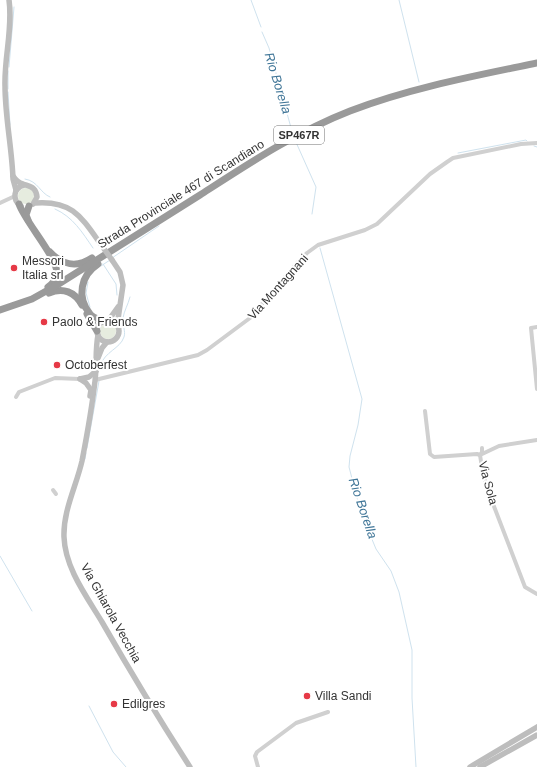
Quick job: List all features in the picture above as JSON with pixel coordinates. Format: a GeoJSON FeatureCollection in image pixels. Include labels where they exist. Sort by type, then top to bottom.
{"type":"FeatureCollection","features":[{"type":"Feature","properties":{"kind":"highway","name":"Strada Provinciale 467 di Scandiano"},"geometry":{"type":"LineString","coordinates":[[3,308],[32,299],[46,291],[248,164],[324,122],[392,97],[472,77],[537,63]]}},
{"type":"Feature","properties":{"kind":"highway"},"geometry":{"type":"LineString","coordinates":[[3,308],[37,293],[54,283],[57,277],[57,271],[44,246],[25,219],[18,203]]}},
{"type":"Feature","properties":{"kind":"highway"},"geometry":{"type":"LineString","coordinates":[[28,222],[26,215],[32,204]]}},
{"type":"Feature","properties":{"kind":"highway"},"geometry":{"type":"LineString","coordinates":[[44,246],[61,262],[75,264],[89,260],[112,246],[144,230]]}},
{"type":"Feature","properties":{"kind":"highway"},"geometry":{"type":"LineString","coordinates":[[106,321],[94,317],[86,307],[82,296],[82,290],[86,274],[94,266],[144,230]]}},
{"type":"Feature","properties":{"kind":"highway"},"geometry":{"type":"LineString","coordinates":[[3,308],[11,308],[57,290],[64,290],[76,296],[97,333]]}},
{"type":"Feature","properties":{"kind":"street"},"geometry":{"type":"LineString","coordinates":[[9,0],[10,20],[5,70],[5,87],[12,175],[16,190],[15,196],[18,203]]}},
{"type":"Feature","properties":{"kind":"street","name":"Via Montagnani"},"geometry":{"type":"LineString","coordinates":[[95,380],[198,355],[250,318],[296,263],[307,253],[318,245],[365,230],[377,224],[430,174],[453,158],[521,144],[537,143]]}},
{"type":"Feature","properties":{"kind":"street","name":"Via Ghiarola Vecchia"},"geometry":{"type":"LineString","coordinates":[[12,175],[16,180],[24,185],[32,187],[37,194],[48,202]]}},
{"type":"Feature","properties":{"kind":"street"},"geometry":{"type":"LineString","coordinates":[[16,190],[18,187],[24,185]]}},
{"type":"Feature","properties":{"kind":"street"},"geometry":{"type":"LineString","coordinates":[[32,204],[37,194]]}},
{"type":"Feature","properties":{"kind":"street"},"geometry":{"type":"LineString","coordinates":[[0,203],[15,196]]}},
{"type":"Feature","properties":{"kind":"street"},"geometry":{"type":"LineString","coordinates":[[5,201],[18,203]]}},
{"type":"Feature","properties":{"kind":"street","name":"Via Ghiarola Vecchia"},"geometry":{"type":"LineString","coordinates":[[18,203],[24,207],[32,204],[48,202],[59,204],[76,213],[85,223],[120,272],[123,285],[117,326],[119,331],[117,337],[113,341],[107,342],[102,348],[97,362]]}},
{"type":"Feature","properties":{"kind":"street","name":"Via Ghiarola Vecchia"},"geometry":{"type":"LineString","coordinates":[[120,304],[116,312],[99,325],[97,333],[97,362],[92,401],[81,462],[66,515],[64,537],[66,550],[76,576],[141,691],[190,767]]}},
{"type":"Feature","properties":{"kind":"street"},"geometry":{"type":"LineString","coordinates":[[106,321],[112,322],[117,326]]}},
{"type":"Feature","properties":{"kind":"street"},"geometry":{"type":"LineString","coordinates":[[537,327],[531,328],[537,389]]}},
{"type":"Feature","properties":{"kind":"street"},"geometry":{"type":"LineString","coordinates":[[97,333],[102,340],[107,342]]}},
{"type":"Feature","properties":{"kind":"street"},"geometry":{"type":"LineString","coordinates":[[16,397],[19,392],[55,378],[80,379],[89,377],[96,371]]}},
{"type":"Feature","properties":{"kind":"street"},"geometry":{"type":"LineString","coordinates":[[89,377],[95,380]]}},
{"type":"Feature","properties":{"kind":"street"},"geometry":{"type":"LineString","coordinates":[[80,379],[86,383],[91,390],[89,398],[92,401]]}},
{"type":"Feature","properties":{"kind":"street"},"geometry":{"type":"LineString","coordinates":[[86,383],[95,380]]}},
{"type":"Feature","properties":{"kind":"street","name":"Via Sola"},"geometry":{"type":"LineString","coordinates":[[425,411],[430,454],[432,456],[480,455],[483,474],[490,496],[525,587],[537,594]]}},
{"type":"Feature","properties":{"kind":"street"},"geometry":{"type":"LineString","coordinates":[[480,455],[499,446],[537,440]]}},
{"type":"Feature","properties":{"kind":"street"},"geometry":{"type":"LineString","coordinates":[[480,455],[482,448]]}},
{"type":"Feature","properties":{"kind":"street"},"geometry":{"type":"LineString","coordinates":[[258,767],[255,756],[257,752],[296,723],[328,712]]}},
{"type":"Feature","properties":{"kind":"street"},"geometry":{"type":"LineString","coordinates":[[470,767],[537,727]]}},
{"type":"Feature","properties":{"kind":"street"},"geometry":{"type":"LineString","coordinates":[[480,767],[537,735]]}},
{"type":"Feature","properties":{"kind":"shaded area"},"geometry":{"type":"Polygon","coordinates":[[[26,188],[32,190],[34,196],[32,202],[26,204],[20,202],[18,196],[20,190],[26,188]]]}},
{"type":"Feature","properties":{"kind":"shaded area"},"geometry":{"type":"Polygon","coordinates":[[[105,323],[111,323],[116,328],[114,337],[111,339],[105,339],[100,334],[100,328],[105,323]]]}},
{"type":"Feature","properties":{"kind":"waterway","name":"Rio Borella"},"geometry":{"type":"LineString","coordinates":[[251,0],[261,27]]}},
{"type":"Feature","properties":{"kind":"waterway"},"geometry":{"type":"LineString","coordinates":[[399,0],[419,82]]}},
{"type":"Feature","properties":{"kind":"waterway"},"geometry":{"type":"LineString","coordinates":[[9,67],[14,7]]}},
{"type":"Feature","properties":{"kind":"waterway","name":"Rio Borella"},"geometry":{"type":"LineString","coordinates":[[262,32],[269,48],[293,135]]}},
{"type":"Feature","properties":{"kind":"waterway"},"geometry":{"type":"LineString","coordinates":[[8,71],[8,89]]}},
{"type":"Feature","properties":{"kind":"waterway"},"geometry":{"type":"LineString","coordinates":[[8,92],[10,125]]}},
{"type":"Feature","properties":{"kind":"waterway","name":"Rio Borella"},"geometry":{"type":"LineString","coordinates":[[295,140],[316,187],[312,214]]}},
{"type":"Feature","properties":{"kind":"waterway"},"geometry":{"type":"LineString","coordinates":[[458,153],[527,141]]}},
{"type":"Feature","properties":{"kind":"waterway"},"geometry":{"type":"LineString","coordinates":[[25,179],[33,182],[50,197]]}},
{"type":"Feature","properties":{"kind":"waterway"},"geometry":{"type":"LineString","coordinates":[[55,209],[67,216],[72,221],[93,248]]}},
{"type":"Feature","properties":{"kind":"waterway"},"geometry":{"type":"LineString","coordinates":[[112,258],[159,226]]}},
{"type":"Feature","properties":{"kind":"waterway","name":"Rio Borella"},"geometry":{"type":"LineString","coordinates":[[320,248],[362,399],[349,467],[360,509],[369,532],[376,549],[391,571],[399,592],[412,650],[412,698],[416,767]]}},
{"type":"Feature","properties":{"kind":"waterway"},"geometry":{"type":"LineString","coordinates":[[101,266],[110,260]]}},
{"type":"Feature","properties":{"kind":"waterway"},"geometry":{"type":"LineString","coordinates":[[103,264],[116,284],[117,295]]}},
{"type":"Feature","properties":{"kind":"waterway"},"geometry":{"type":"LineString","coordinates":[[88,282],[86,293],[90,307]]}},
{"type":"Feature","properties":{"kind":"waterway"},"geometry":{"type":"LineString","coordinates":[[100,366],[105,357],[122,341],[124,337],[125,332],[123,318],[130,297]]}},
{"type":"Feature","properties":{"kind":"waterway"},"geometry":{"type":"LineString","coordinates":[[87,448],[99,381]]}},
{"type":"Feature","properties":{"kind":"waterway"},"geometry":{"type":"LineString","coordinates":[[85,459],[86,453]]}},
{"type":"Feature","properties":{"kind":"waterway"},"geometry":{"type":"LineString","coordinates":[[0,556],[32,611]]}},
{"type":"Feature","properties":{"kind":"waterway"},"geometry":{"type":"LineString","coordinates":[[89,706],[113,752],[126,767]]}},
{"type":"Feature","properties":{"kind":"place","name":"Messori Italia srl"},"geometry":{"type":"Point","coordinates":[14,268]}},
{"type":"Feature","properties":{"kind":"place","name":"Paolo & Friends"},"geometry":{"type":"Point","coordinates":[44,322]}},
{"type":"Feature","properties":{"kind":"place","name":"Octoberfest"},"geometry":{"type":"Point","coordinates":[57,365]}},
{"type":"Feature","properties":{"kind":"place","name":"Villa Sandi"},"geometry":{"type":"Point","coordinates":[307,696]}},
{"type":"Feature","properties":{"kind":"place","name":"Edilgres"},"geometry":{"type":"Point","coordinates":[114,704]}}]}
